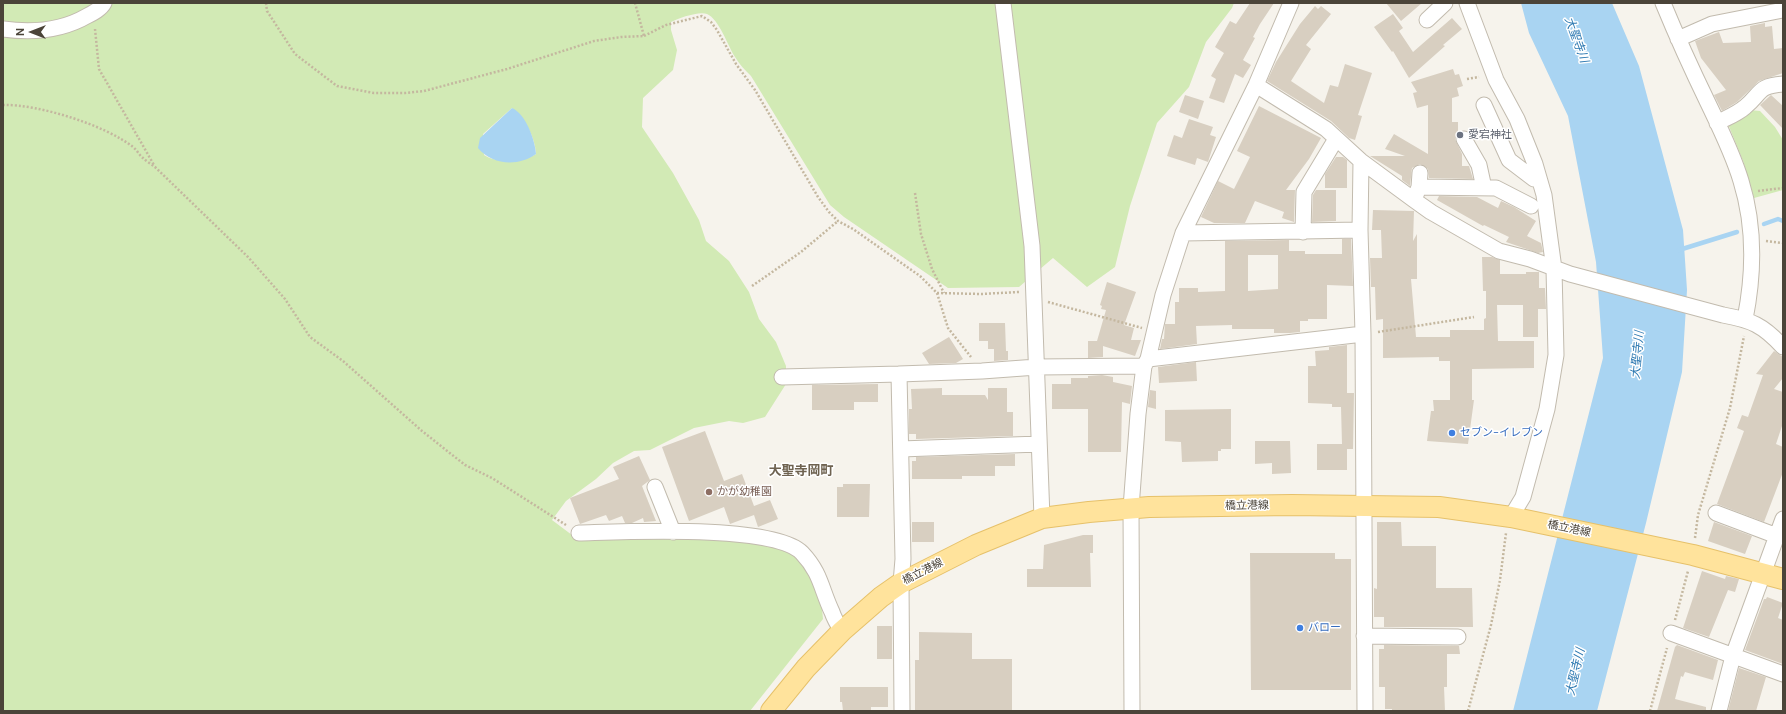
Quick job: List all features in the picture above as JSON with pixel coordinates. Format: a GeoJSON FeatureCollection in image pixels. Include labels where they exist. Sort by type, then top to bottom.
{"type":"FeatureCollection","features":[{"type":"Feature","properties":{"kind":"main road","name":"橋立港線"},"geometry":{"type":"LineString","coordinates":[[771,711],[806,668],[842,631],[881,597],[901,583],[976,545],[1042,518],[1148,507],[1363,505],[1439,508],[1515,518],[1687,554],[1763,572],[1783,579]]}},
{"type":"Feature","properties":{"kind":"street"},"geometry":{"type":"LineString","coordinates":[[1004,3],[1032,246],[1042,518]]}},
{"type":"Feature","properties":{"kind":"street"},"geometry":{"type":"LineString","coordinates":[[1132,711],[1131,508],[1138,414],[1153,331],[1183,233],[1256,85],[1291,3]]}},
{"type":"Feature","properties":{"kind":"street"},"geometry":{"type":"LineString","coordinates":[[1427,20],[1445,3]]}},
{"type":"Feature","properties":{"kind":"street"},"geometry":{"type":"LineString","coordinates":[[1467,3],[1496,80],[1517,119],[1536,178],[1544,195],[1554,269],[1556,355],[1547,409],[1523,497],[1515,518]]}},
{"type":"Feature","properties":{"kind":"street"},"geometry":{"type":"LineString","coordinates":[[1663,3],[1742,181],[1749,221],[1752,252],[1752,275],[1745,319]]}},
{"type":"Feature","properties":{"kind":"street"},"geometry":{"type":"LineString","coordinates":[[3,29],[22,31],[55,29],[74,24],[99,8]]}},
{"type":"Feature","properties":{"kind":"street"},"geometry":{"type":"LineString","coordinates":[[1678,39],[1712,24],[1783,10]]}},
{"type":"Feature","properties":{"kind":"street"},"geometry":{"type":"LineString","coordinates":[[1717,123],[1744,108],[1762,89],[1769,85],[1783,84]]}},
{"type":"Feature","properties":{"kind":"street"},"geometry":{"type":"LineString","coordinates":[[1256,85],[1326,129],[1361,161],[1418,186],[1496,188],[1525,203],[1536,178]]}},
{"type":"Feature","properties":{"kind":"street"},"geometry":{"type":"LineString","coordinates":[[1484,105],[1508,160],[1536,178]]}},
{"type":"Feature","properties":{"kind":"street"},"geometry":{"type":"LineString","coordinates":[[1303,232],[1304,192],[1336,139]]}},
{"type":"Feature","properties":{"kind":"street"},"geometry":{"type":"LineString","coordinates":[[1464,140],[1479,165],[1484,188]]}},
{"type":"Feature","properties":{"kind":"street"},"geometry":{"type":"LineString","coordinates":[[1361,161],[1360,230],[1363,334],[1365,711]]}},
{"type":"Feature","properties":{"kind":"street"},"geometry":{"type":"LineString","coordinates":[[1418,186],[1431,212],[1499,251],[1530,259],[1570,274],[1723,315],[1745,319],[1756,323],[1776,338],[1783,347]]}},
{"type":"Feature","properties":{"kind":"street"},"geometry":{"type":"LineString","coordinates":[[1183,233],[1360,230]]}},
{"type":"Feature","properties":{"kind":"street"},"geometry":{"type":"LineString","coordinates":[[782,377],[982,371],[1037,367],[1146,363],[1363,334]]}},
{"type":"Feature","properties":{"kind":"street"},"geometry":{"type":"LineString","coordinates":[[899,374],[903,559],[901,583],[902,711]]}},
{"type":"Feature","properties":{"kind":"street"},"geometry":{"type":"LineString","coordinates":[[901,449],[1039,444]]}},
{"type":"Feature","properties":{"kind":"street"},"geometry":{"type":"LineString","coordinates":[[655,487],[673,532]]}},
{"type":"Feature","properties":{"kind":"street"},"geometry":{"type":"LineString","coordinates":[[1716,514],[1777,536]]}},
{"type":"Feature","properties":{"kind":"street"},"geometry":{"type":"LineString","coordinates":[[1719,711],[1733,656],[1783,519]]}},
{"type":"Feature","properties":{"kind":"street"},"geometry":{"type":"LineString","coordinates":[[579,533],[673,532],[750,535],[774,540],[801,552],[815,568],[831,612],[842,631]]}},
{"type":"Feature","properties":{"kind":"street"},"geometry":{"type":"LineString","coordinates":[[1671,634],[1783,674]]}},
{"type":"Feature","properties":{"kind":"street"},"geometry":{"type":"LineString","coordinates":[[1364,636],[1458,637]]}},
{"type":"Feature","properties":{"kind":"path"},"geometry":{"type":"LineString","coordinates":[[266,3],[267,11],[295,54],[337,86],[374,94],[405,94],[424,91],[507,69],[594,42],[621,37],[644,36],[666,25],[702,16],[711,22],[741,72],[779,129],[818,197],[838,220],[920,276],[937,293],[948,328],[982,371]]}},
{"type":"Feature","properties":{"kind":"path"},"geometry":{"type":"LineString","coordinates":[[635,3],[644,36]]}},
{"type":"Feature","properties":{"kind":"path"},"geometry":{"type":"LineString","coordinates":[[99,8],[99,69],[155,167]]}},
{"type":"Feature","properties":{"kind":"path"},"geometry":{"type":"LineString","coordinates":[[3,106],[16,105],[38,109],[97,127],[133,147],[142,158],[155,167],[248,257],[285,299],[310,337],[343,361],[422,431],[465,465],[498,482],[579,533]]}},
{"type":"Feature","properties":{"kind":"path"},"geometry":{"type":"LineString","coordinates":[[1744,192],[1783,188]]}},
{"type":"Feature","properties":{"kind":"path"},"geometry":{"type":"LineString","coordinates":[[914,193],[921,234],[932,269],[944,293]]}},
{"type":"Feature","properties":{"kind":"path"},"geometry":{"type":"LineString","coordinates":[[752,286],[801,252],[838,220]]}},
{"type":"Feature","properties":{"kind":"path"},"geometry":{"type":"LineString","coordinates":[[937,293],[1034,295],[1153,331]]}},
{"type":"Feature","properties":{"kind":"path"},"geometry":{"type":"LineString","coordinates":[[1363,334],[1474,317]]}},
{"type":"Feature","properties":{"kind":"path"},"geometry":{"type":"LineString","coordinates":[[1468,711],[1491,625],[1500,580],[1507,528],[1515,518]]}},
{"type":"Feature","properties":{"kind":"green space"},"geometry":{"type":"Polygon","coordinates":[[[3,3],[1234,3],[1232,8],[1206,42],[1189,87],[1157,123],[1130,206],[1115,267],[1087,287],[1053,258],[1019,287],[948,288],[844,217],[830,205],[751,76],[737,60],[719,27],[711,17],[707,14],[699,13],[671,22],[671,30],[677,50],[673,70],[643,98],[642,127],[673,173],[699,220],[706,241],[729,261],[749,292],[759,319],[776,342],[786,366],[786,384],[765,417],[743,423],[729,421],[694,428],[650,450],[634,451],[613,463],[596,479],[566,501],[552,520],[576,538],[738,540],[768,544],[802,559],[821,598],[823,619],[750,711],[3,711],[3,3]],[[512,108],[483,134],[484,155],[495,159],[517,160],[531,157],[536,154],[534,141],[525,123],[512,108]]]}},
{"type":"Feature","properties":{"kind":"green space"},"geometry":{"type":"Polygon","coordinates":[[[1750,110],[1760,111],[1775,127],[1783,140],[1783,190],[1754,198],[1743,161],[1728,124],[1750,110]]]}},
{"type":"Feature","properties":{"kind":"water","name":"大聖寺川"},"geometry":{"type":"Polygon","coordinates":[[[1521,3],[1612,3],[1639,66],[1683,230],[1687,290],[1682,372],[1646,523],[1597,711],[1513,711],[1603,358],[1596,262],[1568,116],[1529,33],[1521,3]]]}},
{"type":"Feature","properties":{"kind":"water"},"geometry":{"type":"Polygon","coordinates":[[[512,108],[522,116],[529,128],[536,154],[521,161],[498,161],[490,158],[478,148],[480,138],[512,108]]]}},
{"type":"Feature","properties":{"kind":"building"},"geometry":{"type":"Polygon","coordinates":[[[1250,3],[1274,3],[1260,24],[1253,37],[1255,38],[1243,60],[1251,65],[1243,78],[1235,74],[1224,103],[1209,98],[1216,79],[1211,76],[1224,53],[1215,47],[1230,21],[1236,24],[1250,3]]]}},
{"type":"Feature","properties":{"kind":"building"},"geometry":{"type":"Polygon","coordinates":[[[1386,3],[1422,3],[1401,21],[1386,3]]]}},
{"type":"Feature","properties":{"kind":"building"},"geometry":{"type":"Polygon","coordinates":[[[1315,6],[1318,9],[1321,6],[1331,14],[1306,45],[1311,49],[1291,81],[1324,103],[1330,85],[1338,87],[1345,64],[1372,73],[1358,115],[1362,116],[1355,140],[1349,138],[1331,121],[1267,81],[1276,62],[1300,24],[1315,6]]]}},
{"type":"Feature","properties":{"kind":"building"},"geometry":{"type":"Polygon","coordinates":[[[1393,14],[1403,28],[1399,31],[1413,52],[1452,18],[1462,29],[1409,78],[1393,51],[1392,52],[1374,27],[1393,14]]]}},
{"type":"Feature","properties":{"kind":"building"},"geometry":{"type":"Polygon","coordinates":[[[1765,23],[1765,27],[1772,26],[1774,49],[1783,48],[1783,73],[1759,81],[1737,102],[1722,111],[1714,95],[1726,90],[1701,58],[1695,41],[1719,32],[1723,43],[1751,42],[1750,26],[1765,23]]]}},
{"type":"Feature","properties":{"kind":"building"},"geometry":{"type":"Polygon","coordinates":[[[1453,69],[1455,75],[1459,74],[1463,86],[1457,88],[1459,96],[1452,98],[1452,122],[1458,122],[1458,132],[1455,139],[1462,154],[1462,166],[1469,166],[1473,179],[1429,178],[1428,169],[1420,164],[1412,168],[1410,186],[1402,180],[1402,176],[1370,156],[1405,156],[1385,149],[1394,134],[1428,154],[1428,105],[1417,108],[1413,93],[1417,92],[1411,82],[1453,69]]]}},
{"type":"Feature","properties":{"kind":"building"},"geometry":{"type":"Polygon","coordinates":[[[1185,95],[1204,101],[1198,119],[1179,112],[1185,95]]]}},
{"type":"Feature","properties":{"kind":"building"},"geometry":{"type":"Polygon","coordinates":[[[1771,95],[1783,106],[1783,129],[1760,105],[1771,95]]]}},
{"type":"Feature","properties":{"kind":"building"},"geometry":{"type":"Polygon","coordinates":[[[1259,106],[1321,138],[1309,159],[1286,190],[1295,190],[1294,222],[1282,218],[1284,212],[1255,201],[1245,223],[1214,223],[1201,217],[1218,181],[1234,189],[1250,157],[1237,151],[1259,106]]]}},
{"type":"Feature","properties":{"kind":"building"},"geometry":{"type":"Polygon","coordinates":[[[1189,119],[1213,127],[1210,135],[1216,137],[1208,162],[1197,158],[1195,165],[1167,156],[1174,135],[1182,138],[1189,119]]]}},
{"type":"Feature","properties":{"kind":"building"},"geometry":{"type":"Polygon","coordinates":[[[1336,157],[1343,157],[1347,160],[1347,188],[1325,188],[1325,174],[1336,157]]]}},
{"type":"Feature","properties":{"kind":"building"},"geometry":{"type":"Polygon","coordinates":[[[1316,190],[1336,190],[1336,221],[1312,222],[1313,195],[1316,190]]]}},
{"type":"Feature","properties":{"kind":"building"},"geometry":{"type":"Polygon","coordinates":[[[1439,196],[1477,197],[1498,208],[1501,201],[1514,207],[1536,221],[1527,236],[1541,243],[1543,252],[1538,253],[1506,242],[1509,237],[1484,225],[1483,226],[1437,200],[1439,196]]]}},
{"type":"Feature","properties":{"kind":"building"},"geometry":{"type":"Polygon","coordinates":[[[1373,210],[1414,211],[1413,241],[1417,234],[1417,279],[1411,279],[1416,337],[1450,337],[1450,330],[1484,330],[1484,319],[1486,318],[1486,291],[1483,291],[1482,257],[1492,257],[1500,260],[1500,274],[1526,274],[1526,272],[1539,272],[1539,288],[1545,288],[1546,309],[1538,309],[1538,337],[1523,337],[1523,305],[1497,305],[1498,341],[1534,341],[1534,368],[1472,369],[1472,400],[1474,400],[1468,444],[1427,441],[1431,411],[1434,411],[1433,400],[1450,400],[1450,361],[1439,361],[1439,357],[1383,358],[1383,319],[1376,320],[1375,287],[1371,287],[1370,258],[1382,258],[1381,230],[1372,230],[1373,210]]]}},
{"type":"Feature","properties":{"kind":"building"},"geometry":{"type":"Polygon","coordinates":[[[1342,239],[1351,239],[1353,286],[1327,285],[1327,319],[1308,319],[1308,321],[1300,321],[1300,332],[1290,333],[1274,333],[1274,329],[1232,329],[1232,325],[1196,326],[1197,344],[1160,349],[1162,339],[1164,339],[1165,324],[1175,324],[1175,302],[1179,302],[1179,288],[1198,288],[1198,292],[1225,291],[1225,241],[1289,240],[1289,251],[1305,251],[1305,254],[1342,254],[1342,239]],[[1248,255],[1248,291],[1278,289],[1278,255],[1248,255]]]}},
{"type":"Feature","properties":{"kind":"building"},"geometry":{"type":"Polygon","coordinates":[[[1107,282],[1136,292],[1124,325],[1134,328],[1131,340],[1141,340],[1135,356],[1103,346],[1103,357],[1088,358],[1088,341],[1097,341],[1106,310],[1101,309],[1102,306],[1100,305],[1107,282]]]}},
{"type":"Feature","properties":{"kind":"building"},"geometry":{"type":"Polygon","coordinates":[[[979,323],[1005,323],[1006,351],[1008,351],[1008,360],[994,361],[994,349],[988,349],[988,341],[979,341],[979,323]]]}},
{"type":"Feature","properties":{"kind":"building"},"geometry":{"type":"Polygon","coordinates":[[[949,337],[963,359],[956,363],[929,364],[922,353],[949,337]]]}},
{"type":"Feature","properties":{"kind":"building"},"geometry":{"type":"Polygon","coordinates":[[[1347,345],[1347,393],[1354,393],[1353,449],[1347,449],[1347,470],[1317,470],[1317,444],[1342,444],[1341,407],[1332,407],[1332,404],[1308,403],[1308,366],[1316,366],[1315,351],[1329,350],[1329,347],[1347,345]]]}},
{"type":"Feature","properties":{"kind":"building"},"geometry":{"type":"Polygon","coordinates":[[[1774,351],[1783,357],[1783,378],[1774,389],[1783,392],[1783,423],[1776,444],[1783,447],[1783,472],[1764,522],[1717,504],[1744,431],[1737,428],[1742,415],[1748,417],[1763,375],[1756,374],[1774,351]]]}},
{"type":"Feature","properties":{"kind":"building"},"geometry":{"type":"Polygon","coordinates":[[[1196,362],[1197,381],[1159,383],[1158,367],[1196,362]]]}},
{"type":"Feature","properties":{"kind":"building"},"geometry":{"type":"Polygon","coordinates":[[[1102,375],[1113,377],[1113,382],[1132,386],[1130,404],[1122,402],[1121,452],[1088,452],[1088,409],[1052,409],[1052,384],[1071,384],[1071,378],[1088,378],[1088,376],[1102,375]]]}},
{"type":"Feature","properties":{"kind":"building"},"geometry":{"type":"Polygon","coordinates":[[[878,384],[878,402],[854,402],[854,410],[812,410],[812,385],[878,384]]]}},
{"type":"Feature","properties":{"kind":"building"},"geometry":{"type":"Polygon","coordinates":[[[942,388],[942,395],[985,395],[988,400],[988,388],[1007,388],[1007,412],[1013,412],[1013,436],[916,439],[916,434],[909,434],[909,409],[912,409],[911,389],[942,388]]]}},
{"type":"Feature","properties":{"kind":"building"},"geometry":{"type":"Polygon","coordinates":[[[1150,390],[1156,391],[1156,409],[1148,407],[1150,390]]]}},
{"type":"Feature","properties":{"kind":"building"},"geometry":{"type":"Polygon","coordinates":[[[1231,409],[1231,449],[1221,449],[1221,451],[1218,451],[1218,461],[1182,462],[1181,442],[1165,441],[1165,410],[1231,409]]]}},
{"type":"Feature","properties":{"kind":"building"},"geometry":{"type":"Polygon","coordinates":[[[705,431],[724,481],[742,474],[754,506],[770,500],[778,519],[758,527],[754,515],[730,524],[724,507],[689,521],[662,447],[705,431]]]}},
{"type":"Feature","properties":{"kind":"building"},"geometry":{"type":"Polygon","coordinates":[[[1255,441],[1290,441],[1291,473],[1272,474],[1272,463],[1255,464],[1255,441]]]}},
{"type":"Feature","properties":{"kind":"building"},"geometry":{"type":"Polygon","coordinates":[[[1015,454],[1015,466],[995,466],[995,476],[962,476],[962,479],[912,479],[912,461],[916,461],[916,457],[1015,454]]]}},
{"type":"Feature","properties":{"kind":"building"},"geometry":{"type":"Polygon","coordinates":[[[639,456],[650,480],[642,486],[656,521],[644,522],[643,518],[632,523],[625,523],[622,516],[609,521],[606,515],[580,524],[570,498],[619,479],[613,467],[639,456]]]}},
{"type":"Feature","properties":{"kind":"building"},"geometry":{"type":"Polygon","coordinates":[[[843,484],[870,484],[869,517],[837,517],[837,487],[843,487],[843,484]]]}},
{"type":"Feature","properties":{"kind":"building"},"geometry":{"type":"Polygon","coordinates":[[[912,522],[934,522],[934,542],[912,542],[912,522]]]}},
{"type":"Feature","properties":{"kind":"building"},"geometry":{"type":"Polygon","coordinates":[[[1377,522],[1401,522],[1402,546],[1436,546],[1436,588],[1472,588],[1473,627],[1384,627],[1384,617],[1374,617],[1374,588],[1377,589],[1377,522]]]}},
{"type":"Feature","properties":{"kind":"building"},"geometry":{"type":"Polygon","coordinates":[[[1714,522],[1752,536],[1745,554],[1708,541],[1714,522]]]}},
{"type":"Feature","properties":{"kind":"building"},"geometry":{"type":"Polygon","coordinates":[[[1083,535],[1093,535],[1093,553],[1090,553],[1091,587],[1027,587],[1027,569],[1043,569],[1044,545],[1083,535]]]}},
{"type":"Feature","properties":{"kind":"building"},"geometry":{"type":"Polygon","coordinates":[[[1250,553],[1335,553],[1335,559],[1351,559],[1351,690],[1251,690],[1250,553]]]}},
{"type":"Feature","properties":{"kind":"building"},"geometry":{"type":"Polygon","coordinates":[[[1702,571],[1725,579],[1726,576],[1739,579],[1735,592],[1728,590],[1709,637],[1683,628],[1702,571]]]}},
{"type":"Feature","properties":{"kind":"building"},"geometry":{"type":"Polygon","coordinates":[[[1767,597],[1783,603],[1778,618],[1783,620],[1783,664],[1745,650],[1764,599],[1767,597]]]}},
{"type":"Feature","properties":{"kind":"building"},"geometry":{"type":"Polygon","coordinates":[[[877,626],[892,626],[892,659],[877,659],[877,626]]]}},
{"type":"Feature","properties":{"kind":"building"},"geometry":{"type":"Polygon","coordinates":[[[919,632],[972,633],[972,659],[1012,659],[1012,711],[915,711],[915,660],[919,660],[919,632]]]}},
{"type":"Feature","properties":{"kind":"building"},"geometry":{"type":"Polygon","coordinates":[[[1384,645],[1459,646],[1460,654],[1447,654],[1447,687],[1444,687],[1445,711],[1392,711],[1392,709],[1385,709],[1385,687],[1379,687],[1379,649],[1384,649],[1384,645]]]}},
{"type":"Feature","properties":{"kind":"building"},"geometry":{"type":"Polygon","coordinates":[[[1677,645],[1718,660],[1713,680],[1685,672],[1683,677],[1681,676],[1675,699],[1706,707],[1706,711],[1657,711],[1675,647],[1677,645]]]}},
{"type":"Feature","properties":{"kind":"building"},"geometry":{"type":"Polygon","coordinates":[[[1739,668],[1766,677],[1756,711],[1728,711],[1739,668]]]}},
{"type":"Feature","properties":{"kind":"building"},"geometry":{"type":"Polygon","coordinates":[[[840,687],[888,687],[888,707],[871,707],[871,711],[843,711],[842,702],[840,702],[840,687]]]}},
{"type":"Feature","properties":{"kind":"waterway"},"geometry":{"type":"LineString","coordinates":[[1764,224],[1778,219],[1783,221]]}},
{"type":"Feature","properties":{"kind":"waterway"},"geometry":{"type":"LineString","coordinates":[[1679,250],[1737,232]]}},
{"type":"Feature","properties":{"kind":"place","name":"愛宕神社"},"geometry":{"type":"Point","coordinates":[1460,135]}},
{"type":"Feature","properties":{"kind":"place","name":"セブン-イレブン"},"geometry":{"type":"Point","coordinates":[1452,433]}},
{"type":"Feature","properties":{"kind":"place","name":"かが幼稚園"},"geometry":{"type":"Point","coordinates":[709,492]}},
{"type":"Feature","properties":{"kind":"place","name":"バロー"},"geometry":{"type":"Point","coordinates":[1300,628]}},
{"type":"Feature","properties":{"kind":"district","name":"大聖寺岡町"},"geometry":{"type":"Point","coordinates":[801,472]}}]}
